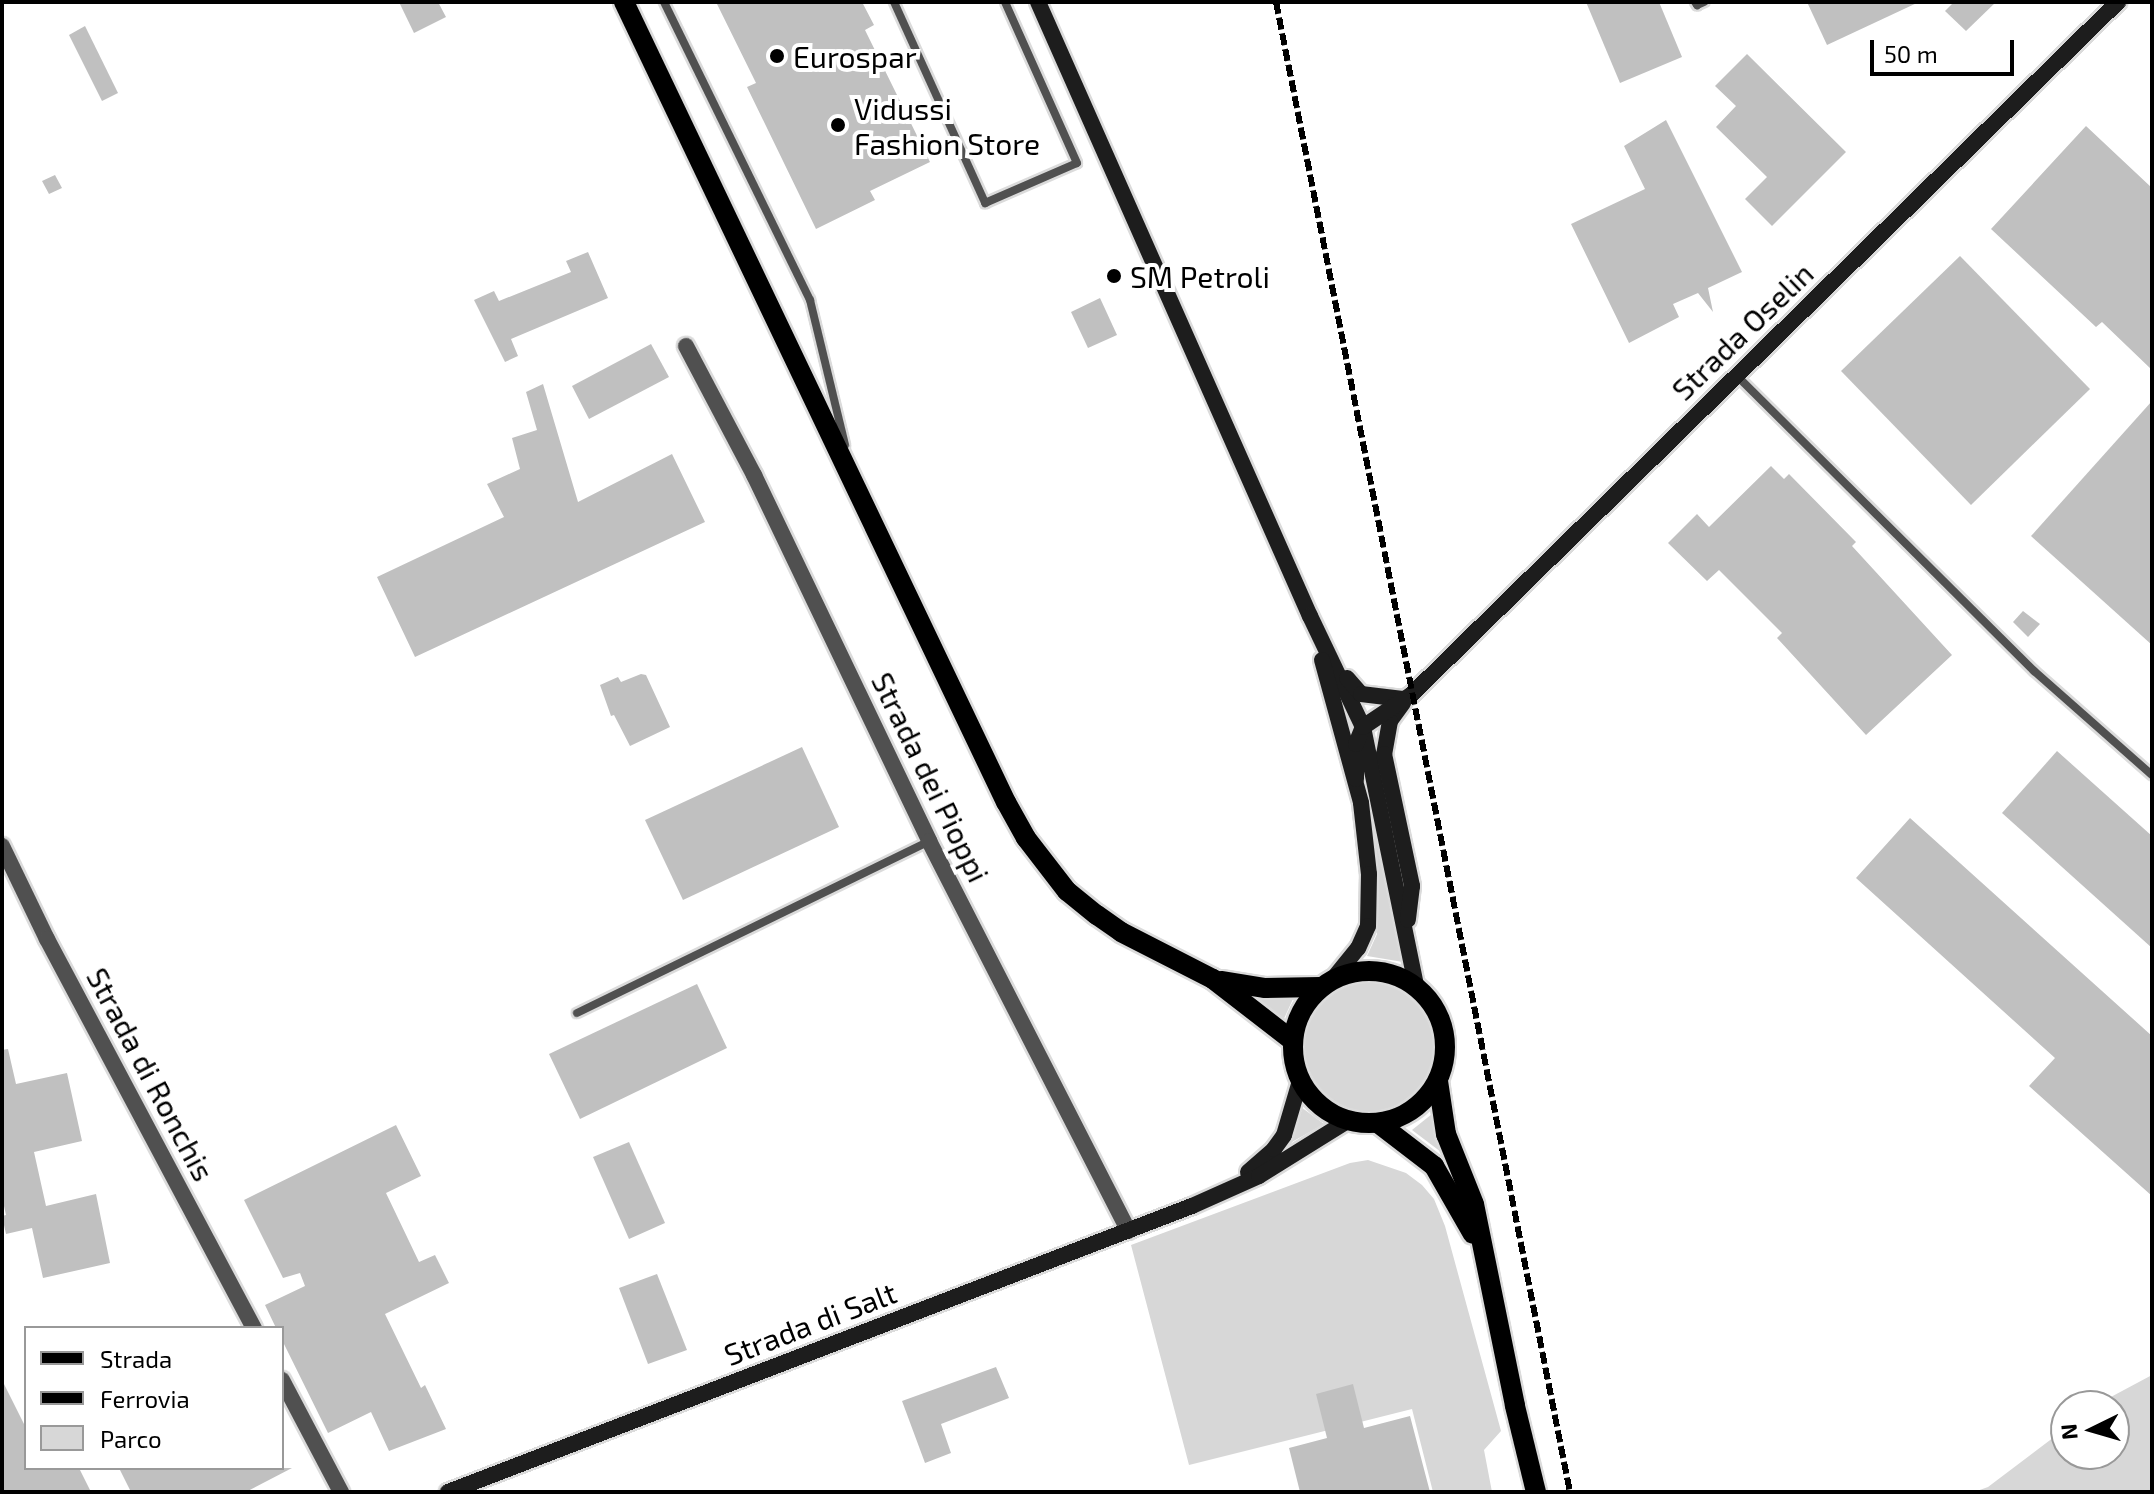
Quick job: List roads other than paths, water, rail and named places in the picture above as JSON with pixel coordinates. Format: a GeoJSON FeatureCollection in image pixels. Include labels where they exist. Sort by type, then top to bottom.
{"type":"FeatureCollection","features":[{"type":"Feature","properties":{"kind":"main road"},"geometry":{"type":"LineString","coordinates":[[624,2],[1006,802],[1026,838],[1067,891],[1097,915],[1121,932],[1213,979],[1293,1041]]}},
{"type":"Feature","properties":{"kind":"main road"},"geometry":{"type":"LineString","coordinates":[[1213,979],[1265,988],[1327,982],[1357,971],[1380,971],[1416,986],[1436,1010],[1443,1027],[1445,1049],[1438,1081],[1446,1134],[1474,1204],[1536,1492]]}},
{"type":"Feature","properties":{"kind":"main road"},"geometry":{"type":"LineString","coordinates":[[1327,982],[1299,1016],[1293,1041],[1300,1081],[1322,1108],[1349,1120],[1378,1123],[1410,1111],[1438,1081]]}},
{"type":"Feature","properties":{"kind":"main road"},"geometry":{"type":"LineString","coordinates":[[1378,1123],[1434,1166],[1484,1256]]}},
{"type":"Feature","properties":{"kind":"street"},"geometry":{"type":"LineString","coordinates":[[1038,2],[1310,616],[1363,727],[1416,986]]}},
{"type":"Feature","properties":{"kind":"street","name":"Strada Oselin"},"geometry":{"type":"LineString","coordinates":[[1405,700],[2118,2]]}},
{"type":"Feature","properties":{"kind":"street","name":"Strada dei Pioppi"},"geometry":{"type":"LineString","coordinates":[[686,346],[754,475],[929,841],[1129,1231]]}},
{"type":"Feature","properties":{"kind":"street"},"geometry":{"type":"LineString","coordinates":[[1310,616],[1353,689],[1373,698],[1405,700]]}},
{"type":"Feature","properties":{"kind":"street"},"geometry":{"type":"LineString","coordinates":[[1310,616],[1356,779],[1366,835],[1368,926],[1358,948],[1327,982]]}},
{"type":"Feature","properties":{"kind":"street"},"geometry":{"type":"LineString","coordinates":[[1356,779],[1356,744],[1363,727],[1405,700]]}},
{"type":"Feature","properties":{"kind":"street"},"geometry":{"type":"LineString","coordinates":[[1405,700],[1390,721],[1384,754],[1412,886],[1406,937]]}},
{"type":"Feature","properties":{"kind":"street","name":"Strada di Ronchis"},"geometry":{"type":"LineString","coordinates":[[2,846],[47,939],[253,1326]]}},
{"type":"Feature","properties":{"kind":"street"},"geometry":{"type":"LineString","coordinates":[[1192,1206],[1258,1164],[1274,1149],[1287,1127],[1300,1081]]}},
{"type":"Feature","properties":{"kind":"street"},"geometry":{"type":"LineString","coordinates":[[1192,1206],[1259,1176],[1349,1120]]}},
{"type":"Feature","properties":{"kind":"street","name":"Strada di Salt"},"geometry":{"type":"LineString","coordinates":[[448,1492],[1192,1206]]}},
{"type":"Feature","properties":{"kind":"street"},"geometry":{"type":"LineString","coordinates":[[284,1384],[341,1492]]}},
{"type":"Feature","properties":{"kind":"lane"},"geometry":{"type":"LineString","coordinates":[[664,2],[810,300],[853,477]]}},
{"type":"Feature","properties":{"kind":"lane"},"geometry":{"type":"LineString","coordinates":[[894,2],[985,203],[1077,163],[1005,2]]}},
{"type":"Feature","properties":{"kind":"lane"},"geometry":{"type":"LineString","coordinates":[[1695,2],[1697,5],[1704,2]]}},
{"type":"Feature","properties":{"kind":"lane"},"geometry":{"type":"LineString","coordinates":[[1737,376],[2034,671],[2152,775]]}},
{"type":"Feature","properties":{"kind":"lane"},"geometry":{"type":"LineString","coordinates":[[577,1013],[929,841]]}},
{"type":"Feature","properties":{"kind":"railway"},"geometry":{"type":"LineString","coordinates":[[1276,2],[1570,1492]]}},
{"type":"Feature","properties":{"kind":"place","name":"Eurospar"},"geometry":{"type":"Point","coordinates":[777,56]}},
{"type":"Feature","properties":{"kind":"place","name":"Vidussi Fashion Store"},"geometry":{"type":"Point","coordinates":[838,125]}},
{"type":"Feature","properties":{"kind":"place","name":"SM Petroli"},"geometry":{"type":"Point","coordinates":[1114,276]}}]}
